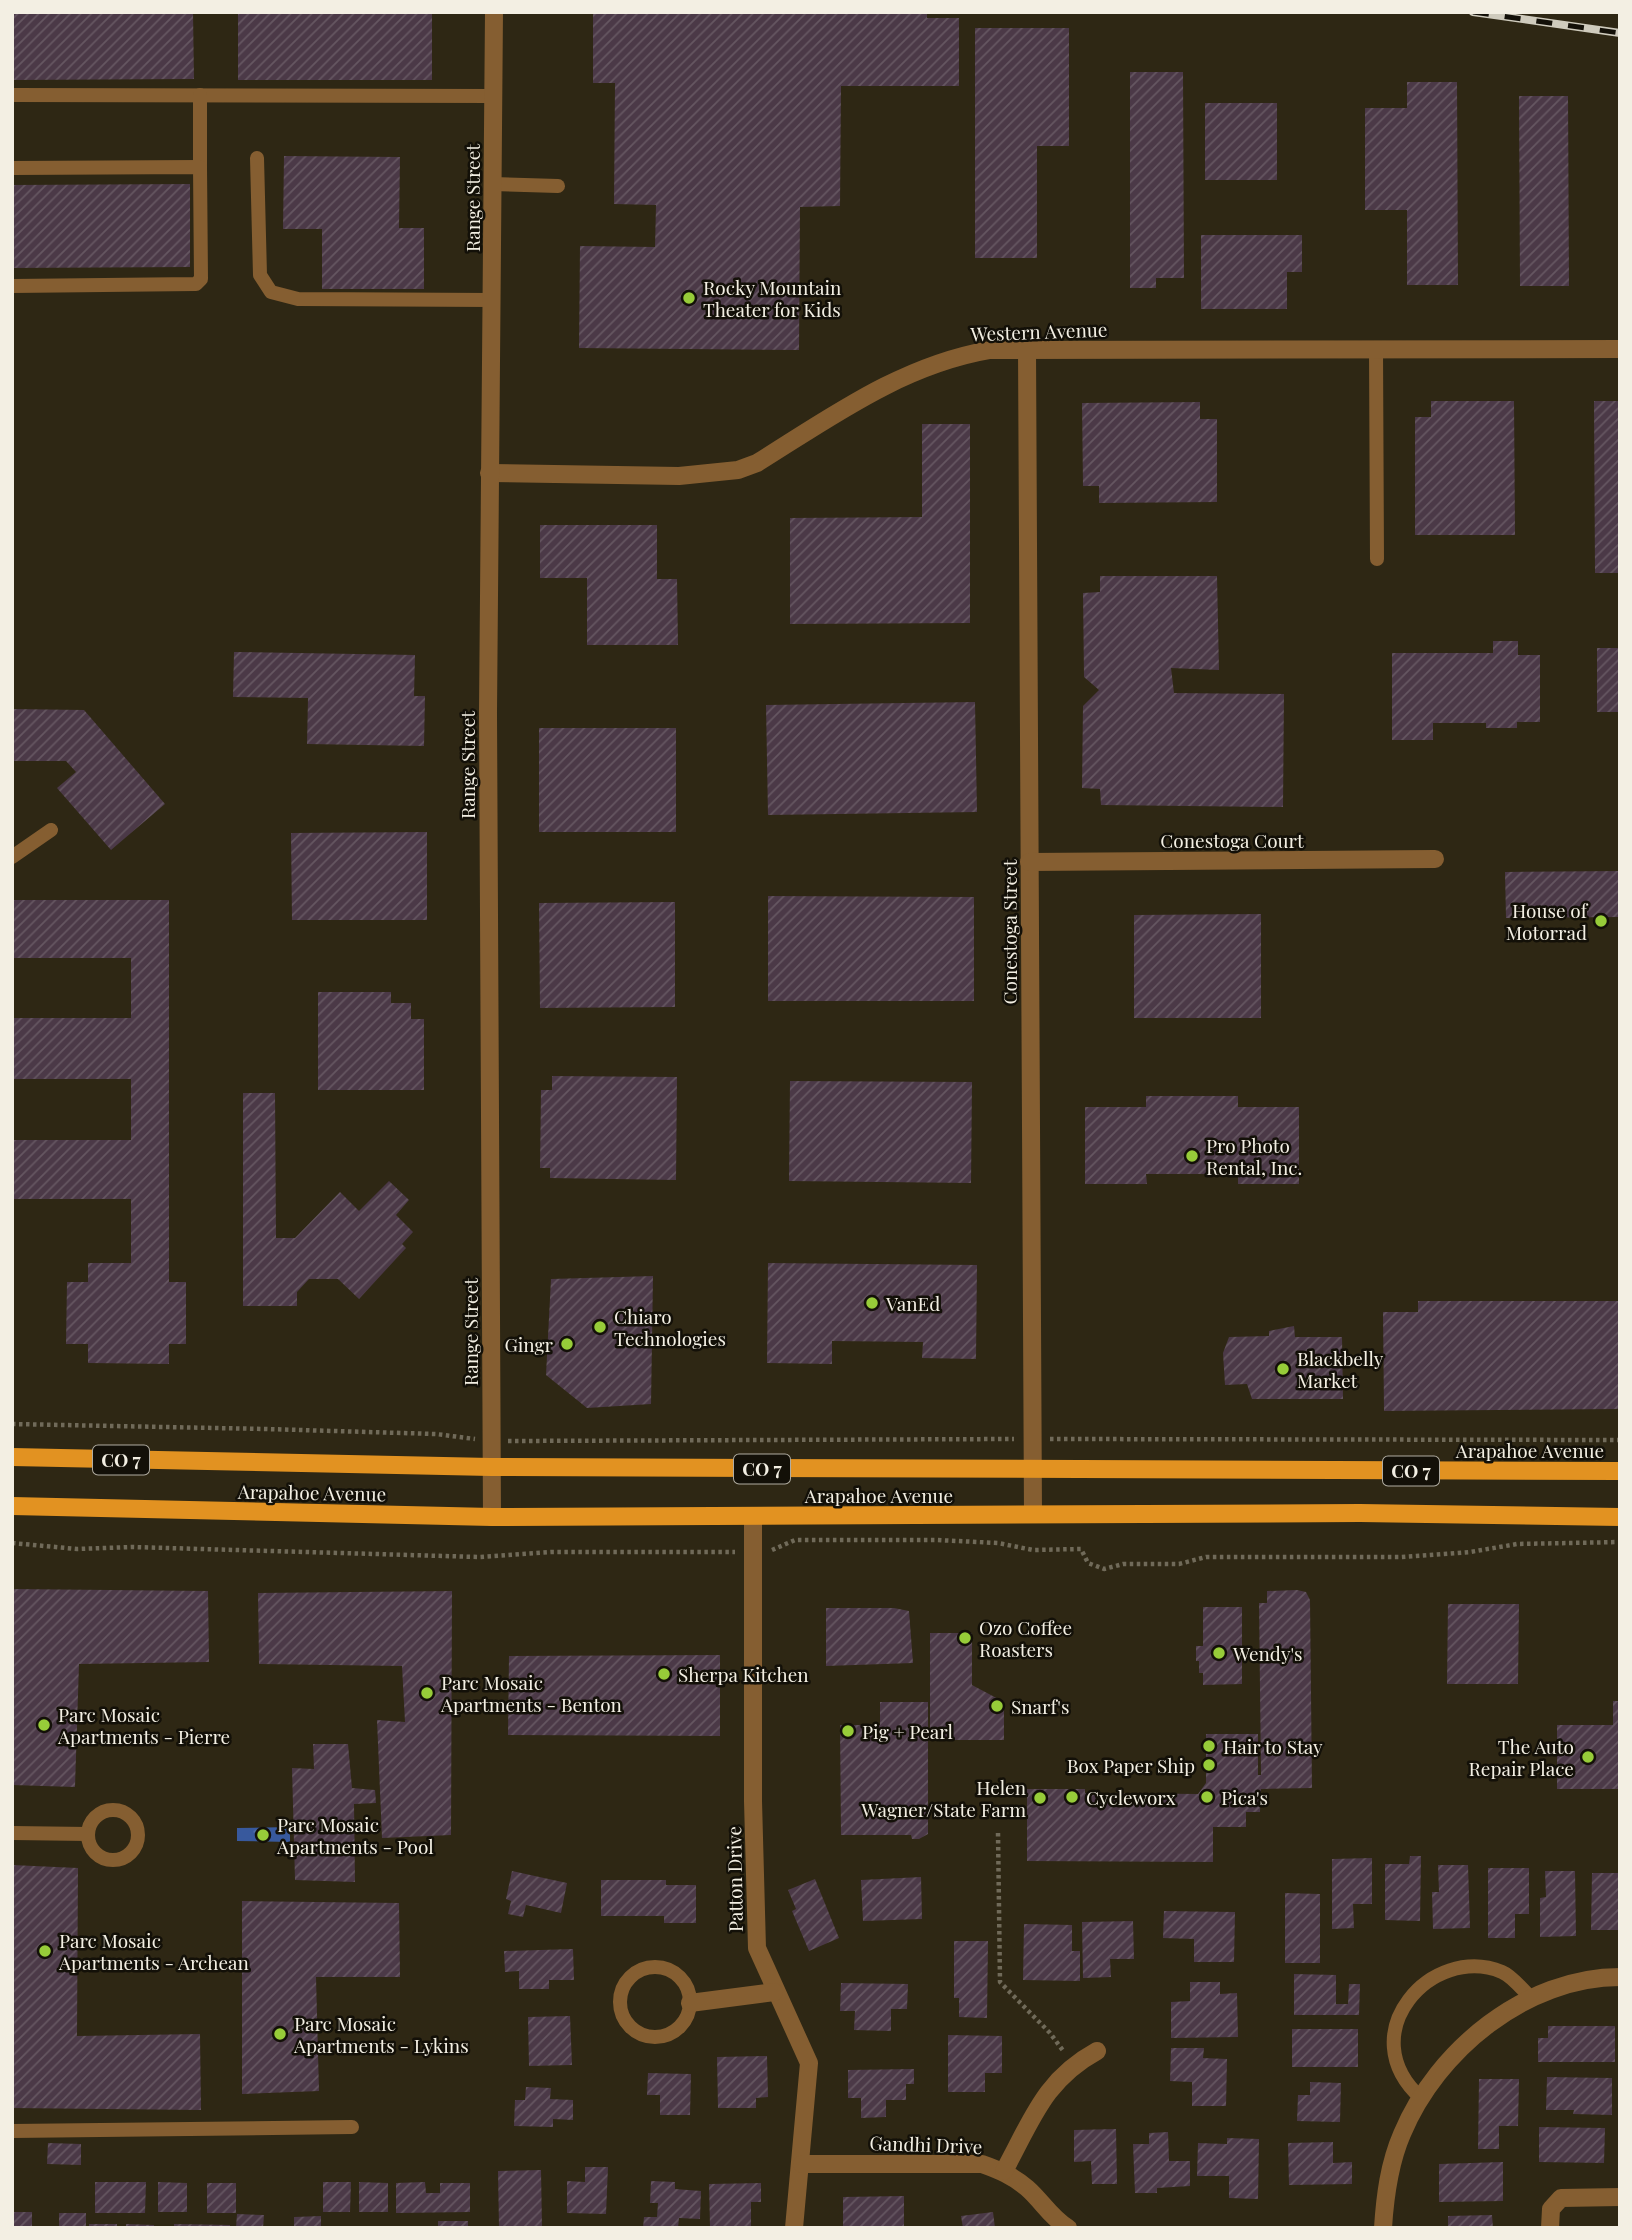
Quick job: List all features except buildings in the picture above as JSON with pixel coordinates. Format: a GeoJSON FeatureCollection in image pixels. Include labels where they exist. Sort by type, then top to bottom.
{"type":"FeatureCollection","features":[{"type":"Feature","properties":{"kind":"main road","name":"Arapahoe Avenue"},"geometry":{"type":"LineString","coordinates":[[12,1457],[491,1467],[1620,1471]]}},
{"type":"Feature","properties":{"kind":"main road","name":"Arapahoe Avenue"},"geometry":{"type":"LineString","coordinates":[[12,1506],[492,1517],[1360,1513],[1620,1517]]}},
{"type":"Feature","properties":{"kind":"street","name":"Range Street"},"geometry":{"type":"LineString","coordinates":[[492,1517],[489,473],[494,12]]}},
{"type":"Feature","properties":{"kind":"street","name":"Western Avenue"},"geometry":{"type":"LineString","coordinates":[[489,473],[679,476],[738,470],[757,463],[869,394],[908,374],[962,355],[1027,349],[1620,349]]}},
{"type":"Feature","properties":{"kind":"street","name":"Conestoga Street"},"geometry":{"type":"LineString","coordinates":[[1027,349],[1033,1514]]}},
{"type":"Feature","properties":{"kind":"street","name":"Conestoga Court"},"geometry":{"type":"LineString","coordinates":[[1030,862],[1435,859]]}},
{"type":"Feature","properties":{"kind":"street","name":"Patton Drive"},"geometry":{"type":"LineString","coordinates":[[753,1517],[754,1898],[757,1948],[774,1992],[787,2010],[809,2063],[802,2164],[794,2228]]}},
{"type":"Feature","properties":{"kind":"street"},"geometry":{"type":"LineString","coordinates":[[1383,2228],[1386,2187],[1402,2134],[1421,2098],[1454,2055],[1496,2019],[1530,1997],[1570,1985],[1620,1977]]}},
{"type":"Feature","properties":{"kind":"street"},"geometry":{"type":"LineString","coordinates":[[690,2003],[774,1992]]}},
{"type":"Feature","properties":{"kind":"street"},"geometry":{"type":"LineString","coordinates":[[1004,2171],[1050,2086],[1072,2064],[1097,2051]]}},
{"type":"Feature","properties":{"kind":"street","name":"Gandhi Drive"},"geometry":{"type":"LineString","coordinates":[[802,2164],[982,2164],[1004,2171],[1028,2189],[1057,2221],[1068,2228]]}},
{"type":"Feature","properties":{"kind":"street"},"geometry":{"type":"LineString","coordinates":[[1550,2228],[1551,2209],[1561,2198],[1620,2197]]}},
{"type":"Feature","properties":{"kind":"lane"},"geometry":{"type":"LineString","coordinates":[[12,286],[199,283],[200,94]]}},
{"type":"Feature","properties":{"kind":"lane"},"geometry":{"type":"LineString","coordinates":[[12,95],[494,96]]}},
{"type":"Feature","properties":{"kind":"lane"},"geometry":{"type":"LineString","coordinates":[[257,158],[260,275],[271,292],[298,299],[492,300]]}},
{"type":"Feature","properties":{"kind":"lane"},"geometry":{"type":"LineString","coordinates":[[12,169],[200,167]]}},
{"type":"Feature","properties":{"kind":"lane"},"geometry":{"type":"LineString","coordinates":[[492,184],[558,186]]}},
{"type":"Feature","properties":{"kind":"lane"},"geometry":{"type":"LineString","coordinates":[[1376,349],[1377,559]]}},
{"type":"Feature","properties":{"kind":"lane"},"geometry":{"type":"LineString","coordinates":[[12,857],[51,830]]}},
{"type":"Feature","properties":{"kind":"lane"},"geometry":{"type":"LineString","coordinates":[[12,1833],[88,1834]]}},
{"type":"Feature","properties":{"kind":"lane"},"geometry":{"type":"LineString","coordinates":[[1421,2098],[1403,2082],[1393,2056],[1395,2023],[1415,1992],[1444,1972],[1478,1965],[1504,1973],[1530,1997]]}},
{"type":"Feature","properties":{"kind":"lane"},"geometry":{"type":"LineString","coordinates":[[656,1966],[677,1974],[689,1992],[690,2003],[687,2015],[671,2033],[647,2036],[626,2023],[619,2000],[627,1980],[645,1968],[656,1966]]}},
{"type":"Feature","properties":{"kind":"lane"},"geometry":{"type":"LineString","coordinates":[[12,2131],[352,2127]]}},
{"type":"Feature","properties":{"kind":"path"},"geometry":{"type":"LineString","coordinates":[[12,1424],[436,1434],[491,1441],[912,1438],[985,1442],[1033,1438],[1080,1441],[1620,1440]]}},
{"type":"Feature","properties":{"kind":"path"},"geometry":{"type":"LineString","coordinates":[[12,1543],[77,1549],[132,1547],[479,1557],[552,1552],[753,1552],[770,1551],[795,1540],[998,1543],[1033,1550],[1081,1549],[1088,1563],[1104,1569],[1123,1564],[1179,1564],[1206,1557],[1387,1557],[1470,1552],[1517,1544],[1620,1542]]}},
{"type":"Feature","properties":{"kind":"path"},"geometry":{"type":"LineString","coordinates":[[998,1833],[1000,1982],[1050,2033],[1072,2064]]}},
{"type":"Feature","properties":{"kind":"water","name":"Parc Mosaic Apartments - Pool"},"geometry":{"type":"Polygon","coordinates":[[[290,1827],[290,1842],[237,1841],[237,1828],[290,1827]]]}},
{"type":"Feature","properties":{"kind":"railway"},"geometry":{"type":"LineString","coordinates":[[1473,12],[1620,33]]}},
{"type":"Feature","properties":{"kind":"place","name":"Rocky Mountain Theater for Kids"},"geometry":{"type":"Point","coordinates":[689,298]}},
{"type":"Feature","properties":{"kind":"place","name":"House of Motorrad"},"geometry":{"type":"Point","coordinates":[1601,921]}},
{"type":"Feature","properties":{"kind":"place","name":"Pro Photo Rental, Inc."},"geometry":{"type":"Point","coordinates":[1192,1156]}},
{"type":"Feature","properties":{"kind":"place","name":"VanEd"},"geometry":{"type":"Point","coordinates":[872,1303]}},
{"type":"Feature","properties":{"kind":"place","name":"Chiaro Technologies"},"geometry":{"type":"Point","coordinates":[600,1327]}},
{"type":"Feature","properties":{"kind":"place","name":"Gingr"},"geometry":{"type":"Point","coordinates":[567,1344]}},
{"type":"Feature","properties":{"kind":"place","name":"Blackbelly Market"},"geometry":{"type":"Point","coordinates":[1283,1369]}},
{"type":"Feature","properties":{"kind":"place","name":"Ozo Coffee Roasters"},"geometry":{"type":"Point","coordinates":[965,1638]}},
{"type":"Feature","properties":{"kind":"place","name":"Wendy's"},"geometry":{"type":"Point","coordinates":[1219,1653]}},
{"type":"Feature","properties":{"kind":"place","name":"Sherpa Kitchen"},"geometry":{"type":"Point","coordinates":[664,1674]}},
{"type":"Feature","properties":{"kind":"place","name":"Parc Mosaic Apartments - Benton"},"geometry":{"type":"Point","coordinates":[427,1693]}},
{"type":"Feature","properties":{"kind":"place","name":"Snarf's"},"geometry":{"type":"Point","coordinates":[997,1706]}},
{"type":"Feature","properties":{"kind":"place","name":"Parc Mosaic Apartments - Pierre"},"geometry":{"type":"Point","coordinates":[44,1725]}},
{"type":"Feature","properties":{"kind":"place","name":"Pig + Pearl"},"geometry":{"type":"Point","coordinates":[848,1731]}},
{"type":"Feature","properties":{"kind":"place","name":"Hair to Stay"},"geometry":{"type":"Point","coordinates":[1209,1746]}},
{"type":"Feature","properties":{"kind":"place","name":"The Auto Repair Place"},"geometry":{"type":"Point","coordinates":[1588,1757]}},
{"type":"Feature","properties":{"kind":"place","name":"Box Paper Ship"},"geometry":{"type":"Point","coordinates":[1209,1765]}},
{"type":"Feature","properties":{"kind":"place","name":"Cycleworx"},"geometry":{"type":"Point","coordinates":[1072,1797]}},
{"type":"Feature","properties":{"kind":"place","name":"Pica's"},"geometry":{"type":"Point","coordinates":[1207,1797]}},
{"type":"Feature","properties":{"kind":"place","name":"Helen Wagner/State Farm"},"geometry":{"type":"Point","coordinates":[1040,1798]}},
{"type":"Feature","properties":{"kind":"place","name":"Parc Mosaic Apartments - Pool"},"geometry":{"type":"Point","coordinates":[263,1835]}},
{"type":"Feature","properties":{"kind":"place","name":"Parc Mosaic Apartments - Archean"},"geometry":{"type":"Point","coordinates":[45,1951]}},
{"type":"Feature","properties":{"kind":"place","name":"Parc Mosaic Apartments - Lykins"},"geometry":{"type":"Point","coordinates":[280,2034]}}]}
